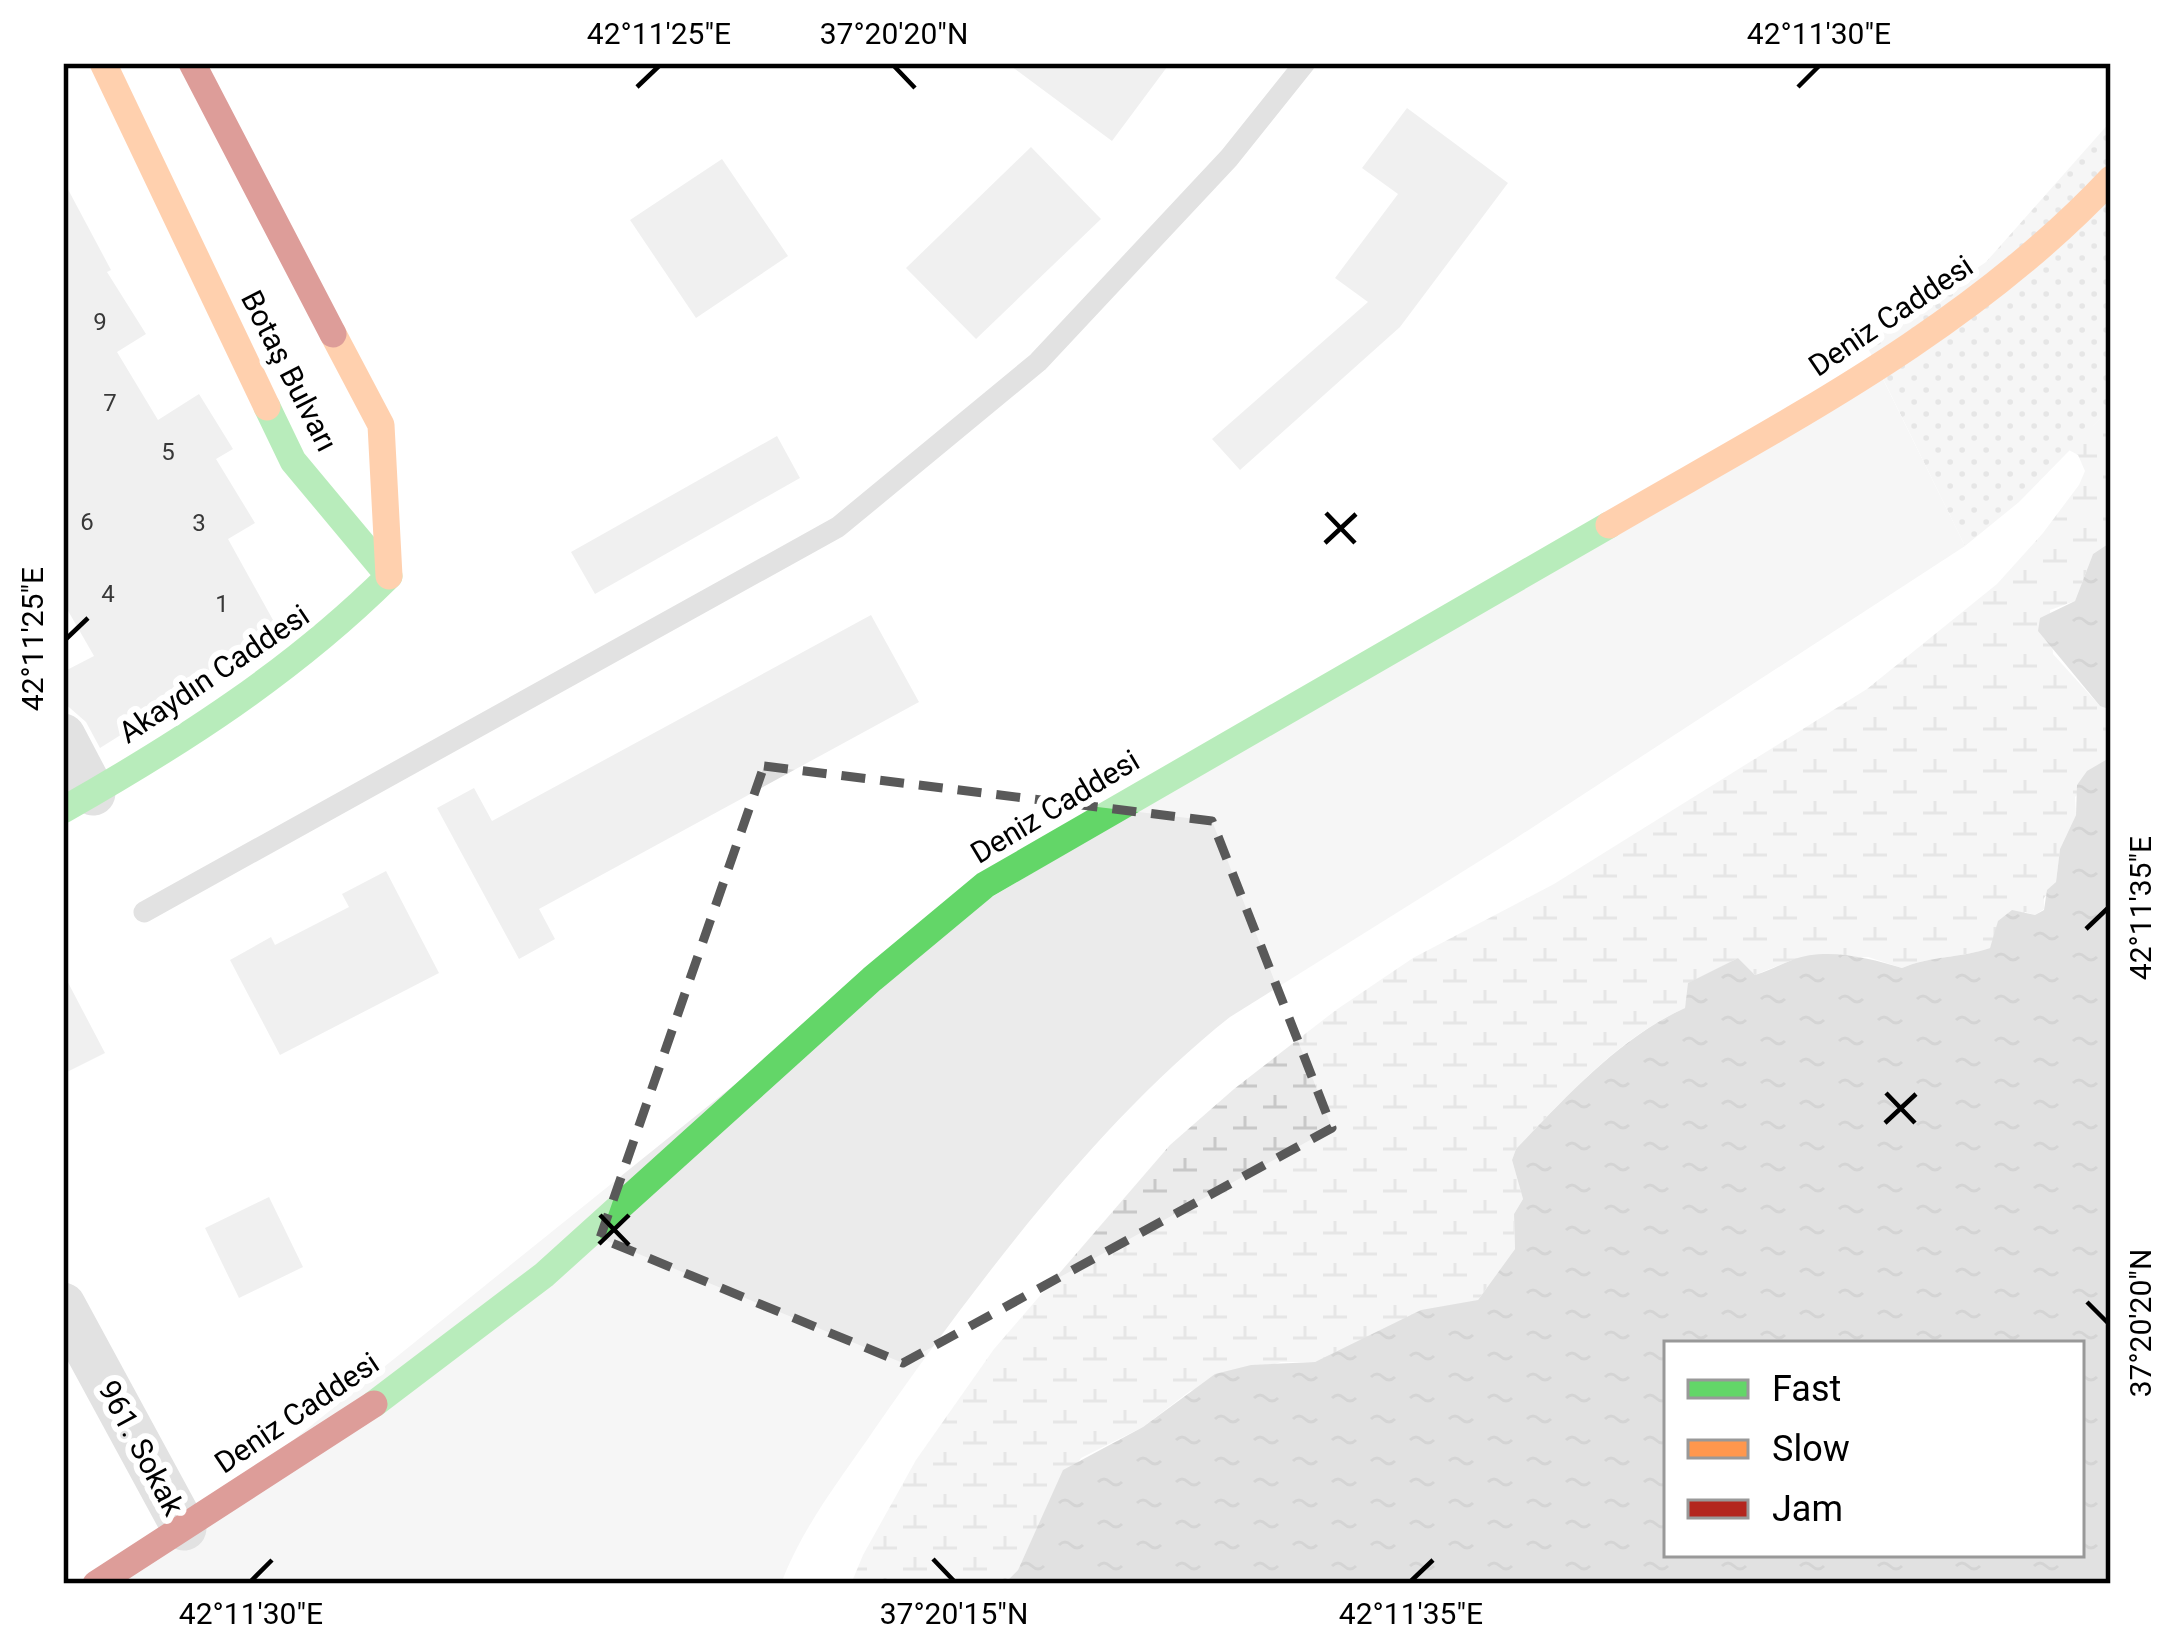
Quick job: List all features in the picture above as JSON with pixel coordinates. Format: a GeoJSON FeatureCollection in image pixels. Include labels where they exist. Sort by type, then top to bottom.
{"type":"FeatureCollection","features":[{"type":"Feature","properties":{"kind":"street","name":"Botaş Bulvarı"},"geometry":{"type":"LineString","coordinates":[[103,63],[292,461],[389,575]]}},
{"type":"Feature","properties":{"kind":"street","name":"Botaş Bulvarı"},"geometry":{"type":"LineString","coordinates":[[192,63],[382,424],[389,575]]}},
{"type":"Feature","properties":{"kind":"street","name":"Deniz Caddesi"},"geometry":{"type":"LineString","coordinates":[[96,1584],[444,1355],[543,1276],[898,953],[986,885],[1878,369],[1956,319],[2020,267],[2111,179]]}},
{"type":"Feature","properties":{"kind":"street","name":"Akaydın Caddesi"},"geometry":{"type":"LineString","coordinates":[[78,802],[243,701],[343,625],[389,575]]}},
{"type":"Feature","properties":{"kind":"street"},"geometry":{"type":"LineString","coordinates":[[63,736],[78,802]]}},
{"type":"Feature","properties":{"kind":"street","name":"961. Sokak"},"geometry":{"type":"LineString","coordinates":[[63,1305],[184,1528]]}},
{"type":"Feature","properties":{"kind":"lane"},"geometry":{"type":"LineString","coordinates":[[144,912],[838,527],[1038,362],[1229,158],[1305,63]]}},
{"type":"Feature","properties":{"kind":"highlighted area"},"geometry":{"type":"Polygon","coordinates":[[[764,766],[1212,821],[1332,1128],[903,1363],[600,1238],[764,766]]]}},
{"type":"Feature","properties":{"kind":"green space"},"geometry":{"type":"Polygon","coordinates":[[[2111,121],[2111,408],[2019,502],[1965,546],[1866,344],[1986,262],[2111,121]]]}},
{"type":"Feature","properties":{"kind":"green space"},"geometry":{"type":"Polygon","coordinates":[[[1878,369],[1965,546],[1510,842],[1230,1017],[1181,1059],[1085,1156],[954,1319],[824,1503],[781,1584],[96,1584],[184,1528],[898,953],[1878,369]]]}},
{"type":"Feature","properties":{"kind":"green space"},"geometry":{"type":"Polygon","coordinates":[[[2111,408],[2111,542],[2093,554],[2075,601],[2050,610],[2053,654],[2100,706],[2111,710],[2111,757],[2075,797],[2076,815],[2060,849],[2056,882],[2044,898],[2044,909],[2035,915],[2025,912],[1997,933],[1990,948],[1902,968],[1868,957],[1792,960],[1755,975],[1738,958],[1689,983],[1685,1008],[1616,1052],[1516,1149],[1512,1160],[1523,1199],[1514,1214],[1515,1249],[1478,1300],[1315,1362],[1281,1362],[1190,1391],[1143,1427],[1081,1458],[1018,1570],[1004,1584],[851,1584],[916,1460],[994,1349],[1170,1145],[1336,1010],[1413,958],[1554,884],[1867,689],[1997,584],[2043,533],[2085,471],[2078,455],[2069,450],[2111,408]]]}},
{"type":"Feature","properties":{"kind":"water"},"geometry":{"type":"Polygon","coordinates":[[[2111,542],[2111,710],[2100,706],[2038,631],[2040,618],[2075,601],[2093,554],[2111,542]]]}},
{"type":"Feature","properties":{"kind":"water"},"geometry":{"type":"Polygon","coordinates":[[[2111,757],[2111,1584],[1004,1584],[1018,1570],[1063,1470],[1143,1427],[1215,1374],[1251,1365],[1315,1362],[1421,1310],[1478,1300],[1515,1249],[1514,1214],[1523,1199],[1512,1160],[1516,1149],[1616,1052],[1685,1008],[1688,983],[1738,958],[1755,975],[1819,954],[1902,968],[1990,948],[1998,921],[2012,910],[2035,915],[2044,910],[2047,890],[2056,882],[2060,849],[2076,815],[2077,785],[2087,771],[2111,757]]]}},
{"type":"Feature","properties":{"kind":"building"},"geometry":{"type":"Polygon","coordinates":[[[1007,63],[1170,63],[1112,141],[1007,63]]]}},
{"type":"Feature","properties":{"kind":"building"},"geometry":{"type":"Polygon","coordinates":[[[1407,108],[1508,183],[1400,327],[1240,470],[1212,439],[1368,302],[1335,278],[1398,194],[1362,168],[1407,108]]]}},
{"type":"Feature","properties":{"kind":"building"},"geometry":{"type":"Polygon","coordinates":[[[1031,147],[1101,219],[976,339],[906,268],[1031,147]]]}},
{"type":"Feature","properties":{"kind":"building"},"geometry":{"type":"Polygon","coordinates":[[[722,159],[788,256],[696,318],[630,220],[722,159]]]}},
{"type":"Feature","properties":{"kind":"building"},"geometry":{"type":"Polygon","coordinates":[[[63,180],[111,270],[107,272],[146,334],[117,352],[158,420],[199,394],[233,449],[216,459],[255,523],[228,539],[278,629],[201,675],[205,682],[100,748],[86,722],[63,702],[63,672],[94,656],[63,602],[63,180]]]}},
{"type":"Feature","properties":{"kind":"building"},"geometry":{"type":"Polygon","coordinates":[[[777,436],[800,478],[595,594],[571,552],[777,436]]]}},
{"type":"Feature","properties":{"kind":"building"},"geometry":{"type":"Polygon","coordinates":[[[871,615],[919,702],[539,909],[555,939],[519,959],[437,808],[474,788],[492,821],[871,615]]]}},
{"type":"Feature","properties":{"kind":"building"},"geometry":{"type":"Polygon","coordinates":[[[386,871],[439,973],[280,1055],[230,960],[271,937],[275,945],[349,907],[342,894],[386,871]]]}},
{"type":"Feature","properties":{"kind":"building"},"geometry":{"type":"Polygon","coordinates":[[[63,973],[105,1053],[63,1074],[63,973]]]}},
{"type":"Feature","properties":{"kind":"building"},"geometry":{"type":"Polygon","coordinates":[[[269,1197],[303,1267],[239,1298],[205,1228],[269,1197]]]}},
{"type":"Feature","properties":{"kind":"traffic: fast"},"geometry":{"type":"LineString","coordinates":[[267,407],[293,461],[389,576]]}},
{"type":"Feature","properties":{"kind":"traffic: fast"},"geometry":{"type":"LineString","coordinates":[[374,1404],[544,1275],[872,979],[985,885],[1609,525]]}},
{"type":"Feature","properties":{"kind":"traffic: fast"},"geometry":{"type":"LineString","coordinates":[[63,810],[234,704],[314,644],[389,576]]}},
{"type":"Feature","properties":{"kind":"traffic: slow"},"geometry":{"type":"LineString","coordinates":[[103,63],[267,407]]}},
{"type":"Feature","properties":{"kind":"traffic: slow"},"geometry":{"type":"LineString","coordinates":[[1609,525],[1808,410],[1936,328],[2056,233],[2111,179]]}},
{"type":"Feature","properties":{"kind":"traffic: slow"},"geometry":{"type":"LineString","coordinates":[[333,334],[381,425],[389,576]]}},
{"type":"Feature","properties":{"kind":"traffic: jam"},"geometry":{"type":"LineString","coordinates":[[192,63],[333,334]]}},
{"type":"Feature","properties":{"kind":"traffic: jam"},"geometry":{"type":"LineString","coordinates":[[96,1584],[374,1404]]}}]}
